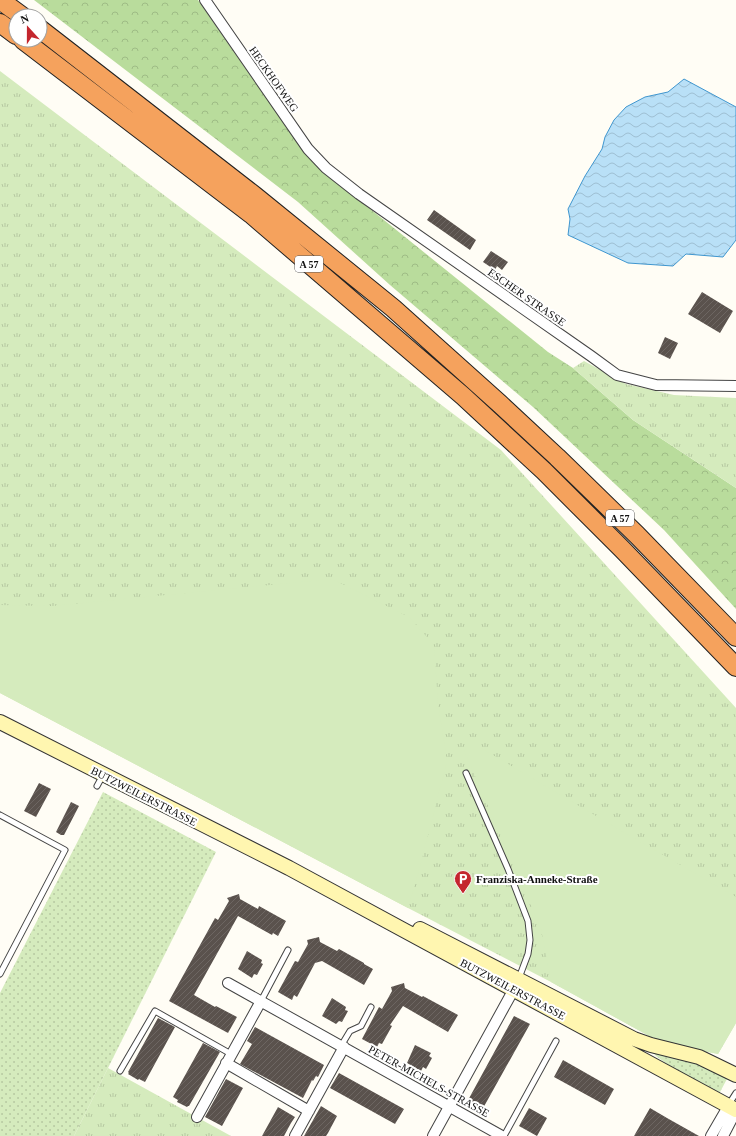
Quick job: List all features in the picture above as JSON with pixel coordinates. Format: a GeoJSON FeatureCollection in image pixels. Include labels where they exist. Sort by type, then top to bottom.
{"type":"FeatureCollection","features":[{"type":"Feature","properties":{"kind":"highway"},"geometry":{"type":"LineString","coordinates":[[0,0],[11,8]]}},
{"type":"Feature","properties":{"kind":"highway","name":"A 57"},"geometry":{"type":"LineString","coordinates":[[48,35],[255,196],[393,308],[500,404],[557,458],[637,535],[736,636]]}},
{"type":"Feature","properties":{"kind":"highway","name":"A 57"},"geometry":{"type":"LineString","coordinates":[[33,48],[251,214],[463,396],[544,471],[736,667]]}},
{"type":"Feature","properties":{"kind":"main road","name":"BUTZWEILERSTRASSE"},"geometry":{"type":"LineString","coordinates":[[0,722],[100,780],[289,868],[516,984],[634,1039],[651,1045],[699,1057],[736,1075]]}},
{"type":"Feature","properties":{"kind":"main road","name":"BUTZWEILERSTRASSE"},"geometry":{"type":"LineString","coordinates":[[516,984],[734,1109]]}},
{"type":"Feature","properties":{"kind":"street","name":"HECKHOFWEG"},"geometry":{"type":"LineString","coordinates":[[205,0],[308,149],[326,168]]}},
{"type":"Feature","properties":{"kind":"street","name":"ESCHER STRASSE"},"geometry":{"type":"LineString","coordinates":[[326,168],[359,194],[617,375],[656,385],[736,386]]}},
{"type":"Feature","properties":{"kind":"street","name":"PETER-MICHELS-STRASSE"},"geometry":{"type":"LineString","coordinates":[[228,983],[503,1136]]}},
{"type":"Feature","properties":{"kind":"street"},"geometry":{"type":"LineString","coordinates":[[433,1136],[516,984]]}},
{"type":"Feature","properties":{"kind":"street"},"geometry":{"type":"LineString","coordinates":[[197,1117],[261,1001]]}},
{"type":"Feature","properties":{"kind":"street"},"geometry":{"type":"LineString","coordinates":[[295,1136],[343,1047]]}},
{"type":"Feature","properties":{"kind":"street"},"geometry":{"type":"LineString","coordinates":[[228,1059],[309,1111]]}},
{"type":"Feature","properties":{"kind":"street"},"geometry":{"type":"LineString","coordinates":[[711,1136],[734,1109]]}},
{"type":"Feature","properties":{"kind":"street"},"geometry":{"type":"LineString","coordinates":[[723,1136],[734,1109]]}},
{"type":"Feature","properties":{"kind":"lane"},"geometry":{"type":"LineString","coordinates":[[466,773],[508,868],[528,922],[530,940],[528,954],[516,984]]}},
{"type":"Feature","properties":{"kind":"lane"},"geometry":{"type":"LineString","coordinates":[[0,816],[65,850],[0,974]]}},
{"type":"Feature","properties":{"kind":"lane"},"geometry":{"type":"LineString","coordinates":[[261,1001],[288,950]]}},
{"type":"Feature","properties":{"kind":"lane"},"geometry":{"type":"LineString","coordinates":[[343,1047],[350,1031],[361,1026],[371,1007]]}},
{"type":"Feature","properties":{"kind":"lane"},"geometry":{"type":"LineString","coordinates":[[120,1071],[155,1011],[228,1059]]}},
{"type":"Feature","properties":{"kind":"lane"},"geometry":{"type":"LineString","coordinates":[[503,1136],[556,1041]]}},
{"type":"Feature","properties":{"kind":"lane"},"geometry":{"type":"LineString","coordinates":[[734,1109],[731,1099],[736,1093]]}},
{"type":"Feature","properties":{"kind":"green space"},"geometry":{"type":"Polygon","coordinates":[[[34,0],[198,0],[303,151],[323,171],[548,352],[573,368],[633,420],[736,488],[736,609],[664,530],[533,407],[390,285],[298,202],[48,11],[48,8],[44,8],[34,0]]]}},
{"type":"Feature","properties":{"kind":"green space"},"geometry":{"type":"Polygon","coordinates":[[[0,71],[501,450],[736,708],[736,1023],[718,1054],[660,1042],[551,982],[0,693],[0,71]]]}},
{"type":"Feature","properties":{"kind":"green space"},"geometry":{"type":"Polygon","coordinates":[[[584,361],[626,384],[674,395],[736,398],[736,488],[633,420],[573,368],[584,361]]]}},
{"type":"Feature","properties":{"kind":"green space"},"geometry":{"type":"Polygon","coordinates":[[[332,579],[409,617],[434,645],[438,704],[447,761],[408,908],[0,693],[0,605],[52,606],[332,579]]]}},
{"type":"Feature","properties":{"kind":"green space"},"geometry":{"type":"Polygon","coordinates":[[[463,748],[481,748],[736,897],[736,1023],[718,1054],[660,1042],[551,982],[541,929],[463,748]]]}},
{"type":"Feature","properties":{"kind":"green space"},"geometry":{"type":"Polygon","coordinates":[[[103,792],[216,852],[74,1136],[0,1136],[0,993],[103,792]]]}},
{"type":"Feature","properties":{"kind":"green space"},"geometry":{"type":"Polygon","coordinates":[[[654,1053],[695,1061],[728,1077],[719,1094],[678,1072],[656,1056],[654,1053]]]}},
{"type":"Feature","properties":{"kind":"green space"},"geometry":{"type":"Polygon","coordinates":[[[108,1068],[231,1136],[74,1136],[108,1068]]]}},
{"type":"Feature","properties":{"kind":"water"},"geometry":{"type":"Polygon","coordinates":[[[684,79],[736,107],[736,240],[723,257],[686,254],[673,266],[628,263],[568,235],[570,219],[568,209],[585,176],[602,149],[605,137],[614,120],[626,107],[645,97],[668,92],[684,79]]]}},
{"type":"Feature","properties":{"kind":"building"},"geometry":{"type":"Polygon","coordinates":[[[434,210],[476,240],[470,250],[427,220],[434,210]]]}},
{"type":"Feature","properties":{"kind":"building"},"geometry":{"type":"Polygon","coordinates":[[[491,251],[508,262],[502,270],[497,266],[495,270],[483,262],[491,251]]]}},
{"type":"Feature","properties":{"kind":"building"},"geometry":{"type":"Polygon","coordinates":[[[702,292],[733,311],[720,333],[688,314],[702,292]]]}},
{"type":"Feature","properties":{"kind":"building"},"geometry":{"type":"Polygon","coordinates":[[[665,337],[678,343],[670,359],[658,353],[665,337]]]}},
{"type":"Feature","properties":{"kind":"building"},"geometry":{"type":"Polygon","coordinates":[[[39,783],[51,789],[36,817],[24,811],[39,783]]]}},
{"type":"Feature","properties":{"kind":"building"},"geometry":{"type":"Polygon","coordinates":[[[71,802],[79,806],[64,835],[61,835],[56,832],[71,802]]]}},
{"type":"Feature","properties":{"kind":"building"},"geometry":{"type":"Polygon","coordinates":[[[239,894],[240,899],[258,909],[259,906],[286,921],[278,936],[273,933],[272,935],[238,916],[194,995],[237,1017],[228,1033],[169,1001],[215,918],[218,920],[229,901],[227,898],[239,894]]]}},
{"type":"Feature","properties":{"kind":"building"},"geometry":{"type":"Polygon","coordinates":[[[319,937],[320,942],[337,951],[339,949],[373,969],[364,985],[322,961],[315,963],[297,997],[294,995],[292,1000],[278,992],[295,961],[298,962],[308,944],[307,940],[319,937]]]}},
{"type":"Feature","properties":{"kind":"building"},"geometry":{"type":"Polygon","coordinates":[[[247,951],[262,960],[261,963],[263,964],[257,975],[254,974],[252,978],[238,969],[247,951]]]}},
{"type":"Feature","properties":{"kind":"building"},"geometry":{"type":"Polygon","coordinates":[[[404,983],[405,988],[458,1015],[448,1032],[403,1006],[390,1025],[392,1026],[382,1044],[379,1043],[377,1047],[362,1039],[379,1007],[382,1009],[392,991],[391,987],[404,983]]]}},
{"type":"Feature","properties":{"kind":"building"},"geometry":{"type":"Polygon","coordinates":[[[332,998],[346,1007],[345,1010],[348,1011],[342,1022],[339,1021],[336,1024],[322,1016],[332,998]]]}},
{"type":"Feature","properties":{"kind":"building"},"geometry":{"type":"Polygon","coordinates":[[[514,1016],[530,1024],[482,1110],[467,1102],[514,1016]]]}},
{"type":"Feature","properties":{"kind":"building"},"geometry":{"type":"Polygon","coordinates":[[[158,1018],[175,1027],[145,1082],[139,1079],[138,1080],[128,1074],[128,1072],[158,1018]]]}},
{"type":"Feature","properties":{"kind":"building"},"geometry":{"type":"Polygon","coordinates":[[[255,1027],[324,1065],[318,1077],[316,1076],[313,1081],[312,1080],[303,1098],[240,1064],[252,1044],[247,1041],[255,1027]]]}},
{"type":"Feature","properties":{"kind":"building"},"geometry":{"type":"Polygon","coordinates":[[[203,1043],[220,1052],[189,1106],[187,1107],[177,1102],[178,1100],[173,1097],[203,1043]]]}},
{"type":"Feature","properties":{"kind":"building"},"geometry":{"type":"Polygon","coordinates":[[[415,1045],[431,1053],[429,1056],[432,1058],[426,1069],[423,1067],[421,1071],[407,1063],[415,1045]]]}},
{"type":"Feature","properties":{"kind":"building"},"geometry":{"type":"Polygon","coordinates":[[[563,1060],[614,1089],[605,1105],[554,1077],[563,1060]]]}},
{"type":"Feature","properties":{"kind":"building"},"geometry":{"type":"Polygon","coordinates":[[[339,1073],[404,1109],[395,1124],[330,1088],[339,1073]]]}},
{"type":"Feature","properties":{"kind":"building"},"geometry":{"type":"Polygon","coordinates":[[[226,1079],[243,1088],[222,1126],[205,1117],[226,1079]]]}},
{"type":"Feature","properties":{"kind":"building"},"geometry":{"type":"Polygon","coordinates":[[[321,1106],[337,1116],[328,1133],[326,1136],[304,1136],[321,1106]]]}},
{"type":"Feature","properties":{"kind":"building"},"geometry":{"type":"Polygon","coordinates":[[[278,1107],[295,1117],[284,1136],[262,1136],[278,1107]]]}},
{"type":"Feature","properties":{"kind":"building"},"geometry":{"type":"Polygon","coordinates":[[[529,1108],[547,1118],[537,1136],[519,1126],[529,1108]]]}},
{"type":"Feature","properties":{"kind":"building"},"geometry":{"type":"Polygon","coordinates":[[[650,1108],[667,1118],[699,1136],[634,1136],[650,1108]]]}},
{"type":"Feature","properties":{"kind":"place","name":"Franziska-Anneke-Straße"},"geometry":{"type":"Point","coordinates":[463,894]}}]}
